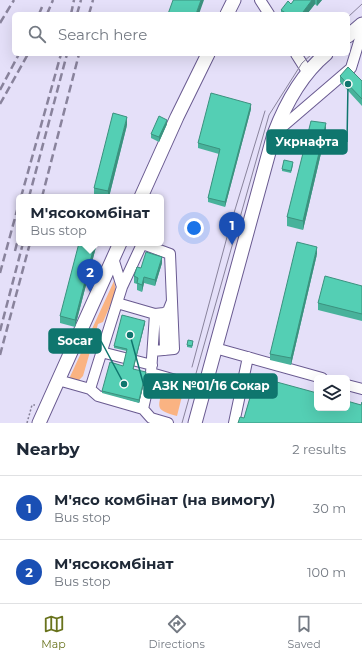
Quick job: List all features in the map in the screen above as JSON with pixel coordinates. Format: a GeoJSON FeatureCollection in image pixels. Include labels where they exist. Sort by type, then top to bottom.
{"type":"FeatureCollection","features":[{"type":"Feature","properties":{"kind":"main road"},"geometry":{"type":"LineString","coordinates":[[228,12],[234,0]]}},
{"type":"Feature","properties":{"kind":"main road"},"geometry":{"type":"LineString","coordinates":[[350,34],[362,24]]}},
{"type":"Feature","properties":{"kind":"main road"},"geometry":{"type":"LineString","coordinates":[[142,194],[177,117],[207,56]]}},
{"type":"Feature","properties":{"kind":"main road"},"geometry":{"type":"LineString","coordinates":[[195,423],[280,116],[308,73],[324,56]]}},
{"type":"Feature","properties":{"kind":"main road"},"geometry":{"type":"LineString","coordinates":[[39,423],[119,246]]}},
{"type":"Feature","properties":{"kind":"street"},"geometry":{"type":"LineString","coordinates":[[260,0],[268,12]]}},
{"type":"Feature","properties":{"kind":"street"},"geometry":{"type":"LineString","coordinates":[[274,134],[351,68],[362,32]]}},
{"type":"Feature","properties":{"kind":"street"},"geometry":{"type":"LineString","coordinates":[[297,56],[308,73]]}},
{"type":"Feature","properties":{"kind":"street"},"geometry":{"type":"LineString","coordinates":[[90,389],[122,287],[140,246]]}},
{"type":"Feature","properties":{"kind":"street"},"geometry":{"type":"LineString","coordinates":[[147,246],[170,254],[174,349],[153,351]]}},
{"type":"Feature","properties":{"kind":"street"},"geometry":{"type":"LineString","coordinates":[[113,258],[122,287]]}},
{"type":"Feature","properties":{"kind":"street"},"geometry":{"type":"LineString","coordinates":[[117,303],[160,314],[168,311],[172,300]]}},
{"type":"Feature","properties":{"kind":"street"},"geometry":{"type":"LineString","coordinates":[[160,314],[165,350]]}},
{"type":"Feature","properties":{"kind":"street"},"geometry":{"type":"LineString","coordinates":[[143,408],[152,369],[153,351],[160,314]]}},
{"type":"Feature","properties":{"kind":"street"},"geometry":{"type":"LineString","coordinates":[[215,348],[314,376]]}},
{"type":"Feature","properties":{"kind":"street"},"geometry":{"type":"LineString","coordinates":[[101,352],[204,388]]}},
{"type":"Feature","properties":{"kind":"street"},"geometry":{"type":"LineString","coordinates":[[234,423],[248,357]]}},
{"type":"Feature","properties":{"kind":"street"},"geometry":{"type":"LineString","coordinates":[[58,380],[90,389],[98,396],[143,408],[151,418],[168,423]]}},
{"type":"Feature","properties":{"kind":"street"},"geometry":{"type":"LineString","coordinates":[[350,386],[362,389]]}},
{"type":"Feature","properties":{"kind":"path"},"geometry":{"type":"LineString","coordinates":[[27,423],[32,404]]}},
{"type":"Feature","properties":{"kind":"shaded area"},"geometry":{"type":"Polygon","coordinates":[[[114,281],[116,292],[103,322],[98,324],[83,376],[78,381],[69,379],[114,281]]]}},
{"type":"Feature","properties":{"kind":"shaded area"},"geometry":{"type":"Polygon","coordinates":[[[170,385],[184,388],[177,416],[165,412],[159,405],[163,388],[170,385]]]}},
{"type":"Feature","properties":{"kind":"building"},"geometry":{"type":"Polygon","coordinates":[[[173,0],[201,0],[197,12],[169,12],[173,0]]]}},
{"type":"Feature","properties":{"kind":"building"},"geometry":{"type":"Polygon","coordinates":[[[294,0],[312,0],[303,12],[284,12],[281,10],[288,1],[291,4],[294,0]]]}},
{"type":"Feature","properties":{"kind":"building"},"geometry":{"type":"Polygon","coordinates":[[[348,67],[362,81],[362,99],[340,76],[348,67]]]}},
{"type":"Feature","properties":{"kind":"building"},"geometry":{"type":"Polygon","coordinates":[[[211,93],[251,104],[225,202],[208,198],[220,149],[198,143],[211,93]]]}},
{"type":"Feature","properties":{"kind":"building"},"geometry":{"type":"Polygon","coordinates":[[[113,113],[127,117],[108,191],[94,188],[113,113]]]}},
{"type":"Feature","properties":{"kind":"building"},"geometry":{"type":"Polygon","coordinates":[[[159,116],[167,120],[159,137],[151,134],[159,116]]]}},
{"type":"Feature","properties":{"kind":"building"},"geometry":{"type":"Polygon","coordinates":[[[311,121],[326,123],[303,221],[287,217],[311,121]]]}},
{"type":"Feature","properties":{"kind":"building"},"geometry":{"type":"Polygon","coordinates":[[[284,160],[293,162],[291,171],[282,169],[284,160]]]}},
{"type":"Feature","properties":{"kind":"building"},"geometry":{"type":"Polygon","coordinates":[[[297,242],[317,247],[291,358],[270,354],[297,242]]]}},
{"type":"Feature","properties":{"kind":"building"},"geometry":{"type":"Polygon","coordinates":[[[78,246],[94,246],[75,320],[60,316],[78,246]]]}},
{"type":"Feature","properties":{"kind":"building"},"geometry":{"type":"Polygon","coordinates":[[[146,252],[162,257],[155,280],[144,277],[142,285],[137,283],[138,278],[134,276],[137,267],[141,268],[146,252]]]}},
{"type":"Feature","properties":{"kind":"building"},"geometry":{"type":"Polygon","coordinates":[[[325,276],[362,286],[362,314],[318,303],[325,276]]]}},
{"type":"Feature","properties":{"kind":"building"},"geometry":{"type":"Polygon","coordinates":[[[122,315],[145,321],[133,369],[146,372],[139,400],[102,391],[110,362],[123,366],[127,349],[114,346],[122,315]]]}},
{"type":"Feature","properties":{"kind":"building"},"geometry":{"type":"Polygon","coordinates":[[[188,340],[193,341],[192,346],[187,345],[188,340]]]}},
{"type":"Feature","properties":{"kind":"building"},"geometry":{"type":"Polygon","coordinates":[[[251,375],[314,392],[314,411],[350,411],[350,402],[361,405],[362,402],[362,423],[238,423],[240,417],[244,418],[254,384],[249,383],[251,375]]]}},
{"type":"Feature","properties":{"kind":"tram line"},"geometry":{"type":"LineString","coordinates":[[350,15],[362,4]]}},
{"type":"Feature","properties":{"kind":"tram line"},"geometry":{"type":"LineString","coordinates":[[182,423],[269,115],[302,63],[310,56]]}},
{"type":"Feature","properties":{"kind":"tram line"},"geometry":{"type":"LineString","coordinates":[[192,367],[230,226],[265,111]]}},
{"type":"Feature","properties":{"kind":"railway"},"geometry":{"type":"LineString","coordinates":[[0,23],[14,0]]}},
{"type":"Feature","properties":{"kind":"railway"},"geometry":{"type":"LineString","coordinates":[[48,12],[53,0]]}},
{"type":"Feature","properties":{"kind":"railway"},"geometry":{"type":"LineString","coordinates":[[71,12],[74,0]]}},
{"type":"Feature","properties":{"kind":"railway"},"geometry":{"type":"LineString","coordinates":[[78,12],[81,0]]}},
{"type":"Feature","properties":{"kind":"railway"},"geometry":{"type":"LineString","coordinates":[[90,12],[93,0]]}},
{"type":"Feature","properties":{"kind":"railway"},"geometry":{"type":"LineString","coordinates":[[40,12],[42,7]]}},
{"type":"Feature","properties":{"kind":"railway"},"geometry":{"type":"LineString","coordinates":[[0,90],[18,56]]}},
{"type":"Feature","properties":{"kind":"railway"},"geometry":{"type":"LineString","coordinates":[[0,104],[27,56]]}},
{"type":"Feature","properties":{"kind":"railway"},"geometry":{"type":"LineString","coordinates":[[22,194],[60,56]]}},
{"type":"Feature","properties":{"kind":"railway"},"geometry":{"type":"LineString","coordinates":[[30,194],[66,56]]}},
{"type":"Feature","properties":{"kind":"railway"},"geometry":{"type":"LineString","coordinates":[[43,194],[78,56]]}},
{"type":"Feature","properties":{"kind":"railway"},"geometry":{"type":"LineString","coordinates":[[0,273],[16,214]]}},
{"type":"Feature","properties":{"kind":"railway"},"geometry":{"type":"LineString","coordinates":[[15,251],[16,246]]}},
{"type":"Feature","properties":{"kind":"railway"},"geometry":{"type":"LineString","coordinates":[[0,331],[22,246]]}},
{"type":"Feature","properties":{"kind":"railway"},"geometry":{"type":"LineString","coordinates":[[0,355],[29,246]]}},
{"type":"Feature","properties":{"kind":"place","name":"Укрнафта"},"geometry":{"type":"Point","coordinates":[348,84]}},
{"type":"Feature","properties":{"kind":"place","name":"М'ясо комбінат (на вимогу)"},"geometry":{"type":"Point","coordinates":[232,245]}},
{"type":"Feature","properties":{"kind":"place","name":"М'ясокомбінат"},"geometry":{"type":"Point","coordinates":[90,292]}},
{"type":"Feature","properties":{"kind":"place","name":"АЗК №01/16 Сокар"},"geometry":{"type":"Point","coordinates":[130,335]}},
{"type":"Feature","properties":{"kind":"place","name":"Socar"},"geometry":{"type":"Point","coordinates":[124,384]}}]}
